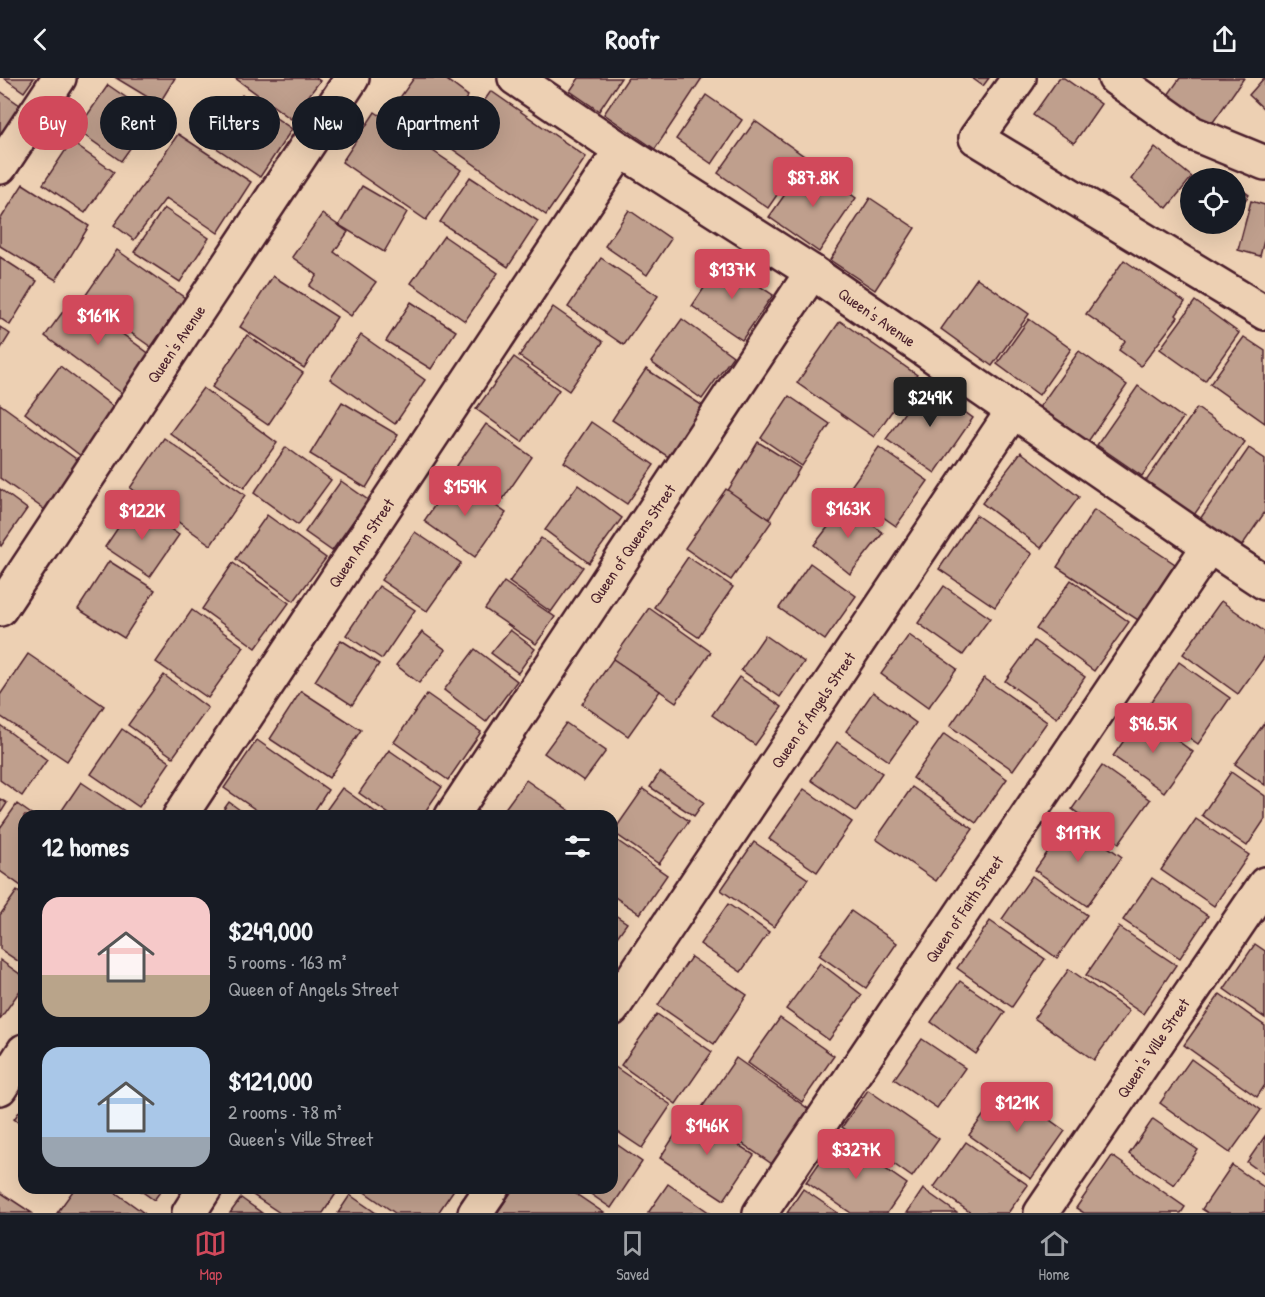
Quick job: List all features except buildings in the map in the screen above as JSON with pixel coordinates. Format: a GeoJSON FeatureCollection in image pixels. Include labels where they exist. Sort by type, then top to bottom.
{"type":"FeatureCollection","features":[{"type":"Feature","properties":{"kind":"street"},"geometry":{"type":"LineString","coordinates":[[0,166],[59,78]]}},
{"type":"Feature","properties":{"kind":"street","name":"Queen's Avenue"},"geometry":{"type":"LineString","coordinates":[[0,609],[352,78]]}},
{"type":"Feature","properties":{"kind":"street","name":"Queen's Avenue"},"geometry":{"type":"LineString","coordinates":[[515,78],[621,150],[812,272],[1265,583]]}},
{"type":"Feature","properties":{"kind":"street"},"geometry":{"type":"LineString","coordinates":[[1019,78],[976,138],[1265,313]]}},
{"type":"Feature","properties":{"kind":"street"},"geometry":{"type":"LineString","coordinates":[[1115,78],[1192,133],[1265,163]]}},
{"type":"Feature","properties":{"kind":"street","name":"Queen Ann Street"},"geometry":{"type":"LineString","coordinates":[[184,810],[621,150]]}},
{"type":"Feature","properties":{"kind":"street","name":"Queen of Queens Street"},"geometry":{"type":"LineString","coordinates":[[456,810],[812,272]]}},
{"type":"Feature","properties":{"kind":"street","name":"Queen of Angels Street"},"geometry":{"type":"LineString","coordinates":[[618,1000],[1013,411]]}},
{"type":"Feature","properties":{"kind":"street","name":"Queen of Faith Street"},"geometry":{"type":"LineString","coordinates":[[760,1213],[1209,546]]}},
{"type":"Feature","properties":{"kind":"street","name":"Queen's Ville Street"},"geometry":{"type":"LineString","coordinates":[[1041,1213],[1265,884]]}},
{"type":"Feature","properties":{"kind":"street"},"geometry":{"type":"LineString","coordinates":[[0,1088],[18,1061]]}},
{"type":"Feature","properties":{"kind":"street"},"geometry":{"type":"LineString","coordinates":[[189,1213],[201,1194]]}},
{"type":"Feature","properties":{"kind":"street"},"geometry":{"type":"LineString","coordinates":[[475,1213],[488,1194]]}}]}
